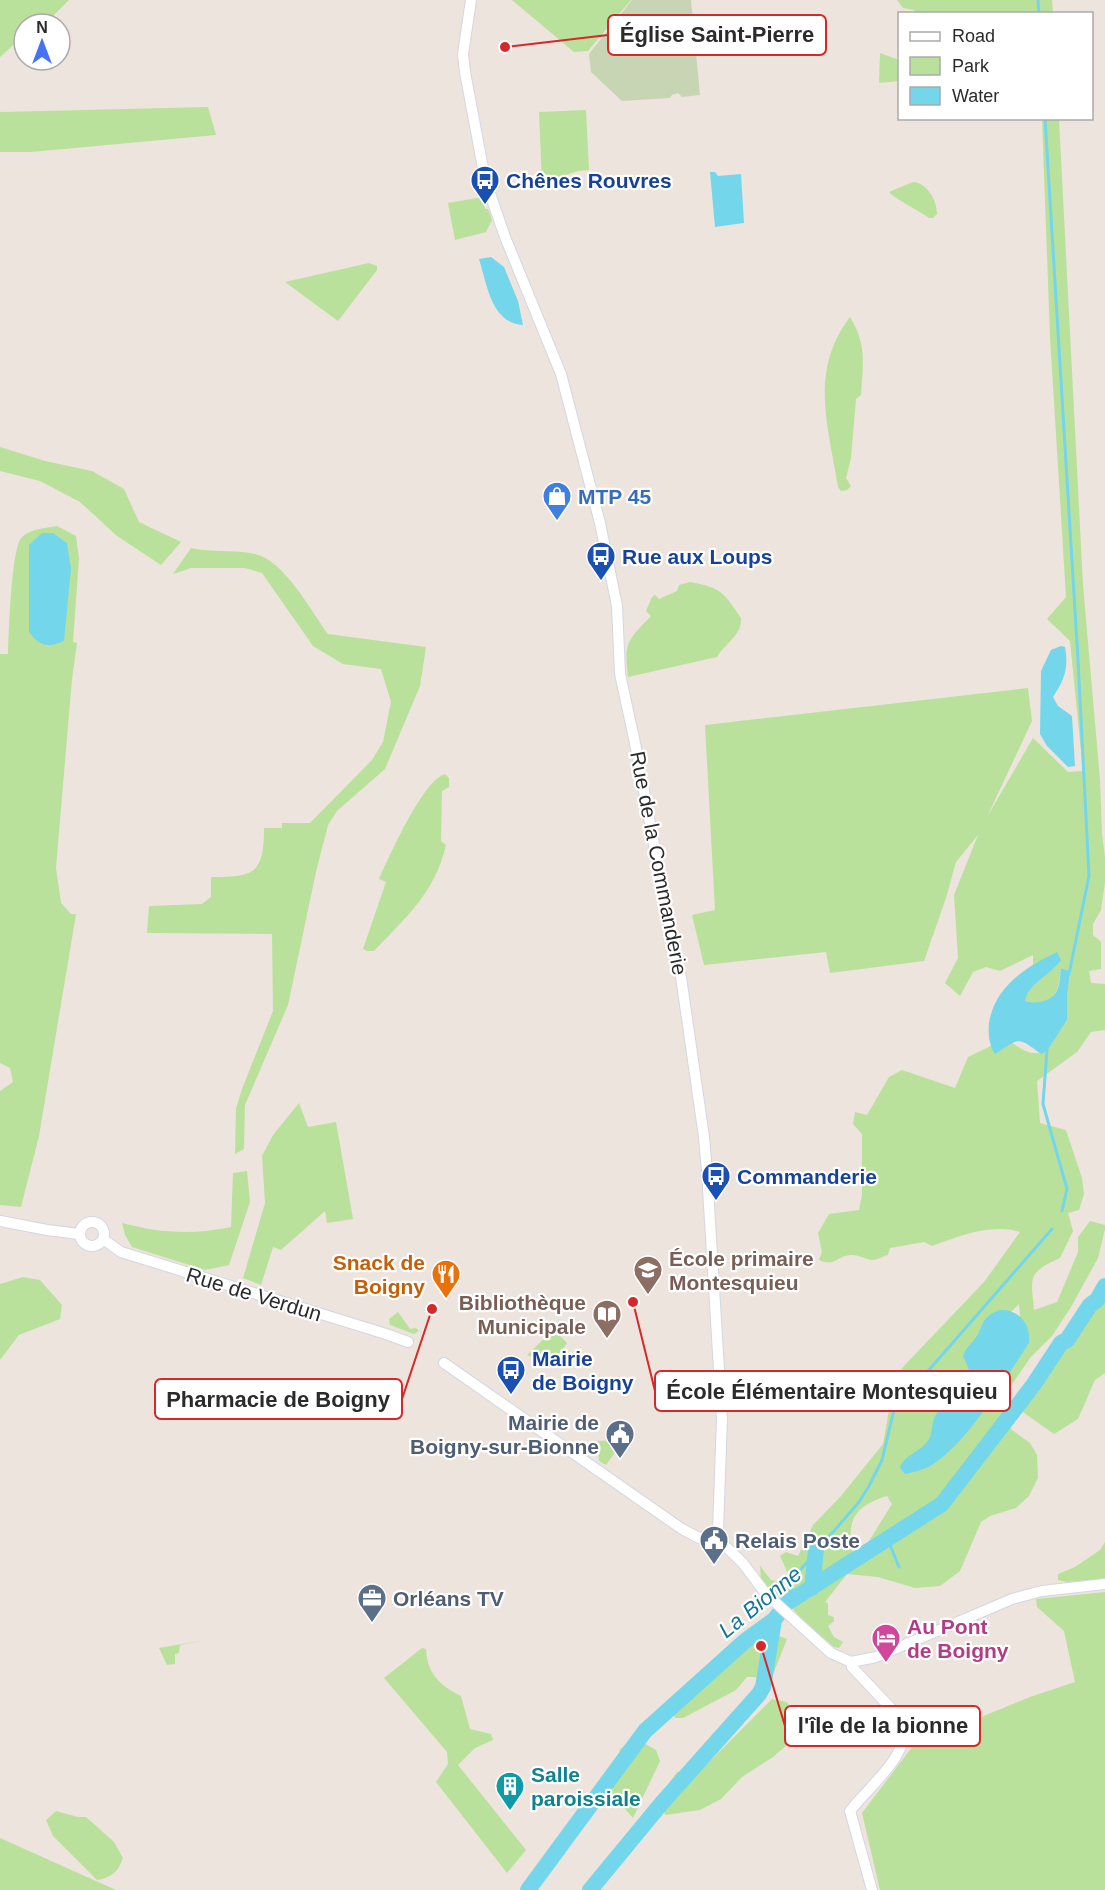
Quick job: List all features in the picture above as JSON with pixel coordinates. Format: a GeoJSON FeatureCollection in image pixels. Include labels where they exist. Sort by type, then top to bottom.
{"type":"FeatureCollection","features":[{"type":"Feature","properties":{"kind":"street","name":"Rue de la Commanderie"},"geometry":{"type":"LineString","coordinates":[[471,0],[463,54],[485,179],[561,374],[600,523],[617,606],[620,674],[676,962],[681,977],[705,1137],[722,1419],[719,1536]]}},
{"type":"Feature","properties":{"kind":"street"},"geometry":{"type":"LineString","coordinates":[[0,1221],[79,1234]]}},
{"type":"Feature","properties":{"kind":"street"},"geometry":{"type":"LineString","coordinates":[[95,1222],[104,1231],[103,1239],[98,1245],[89,1246],[82,1242],[79,1234],[83,1226],[95,1222]]}},
{"type":"Feature","properties":{"kind":"street","name":"Rue de Verdun"},"geometry":{"type":"LineString","coordinates":[[103,1239],[121,1252],[408,1342]]}},
{"type":"Feature","properties":{"kind":"street"},"geometry":{"type":"LineString","coordinates":[[444,1363],[682,1529],[699,1538],[719,1536],[722,1543],[742,1562],[775,1603],[831,1653],[851,1662],[888,1652],[1012,1599],[1042,1591],[1105,1584]]}},
{"type":"Feature","properties":{"kind":"street"},"geometry":{"type":"LineString","coordinates":[[851,1662],[852,1667],[904,1722],[906,1731],[904,1744],[895,1759],[850,1811],[872,1890]]}},
{"type":"Feature","properties":{"kind":"green space"},"geometry":{"type":"Polygon","coordinates":[[[0,0],[69,0],[57,12],[12,12],[12,46],[0,57],[0,0]]]}},
{"type":"Feature","properties":{"kind":"green space"},"geometry":{"type":"Polygon","coordinates":[[[512,0],[631,0],[588,51],[574,52],[512,0]]]}},
{"type":"Feature","properties":{"kind":"green space"},"geometry":{"type":"Polygon","coordinates":[[[632,0],[691,0],[700,95],[682,97],[678,93],[670,98],[622,101],[591,72],[589,54],[632,0]]]}},
{"type":"Feature","properties":{"kind":"green space"},"geometry":{"type":"Polygon","coordinates":[[[897,0],[1052,0],[1053,12],[915,12],[903,8],[897,0]]]}},
{"type":"Feature","properties":{"kind":"green space"},"geometry":{"type":"Polygon","coordinates":[[[880,53],[898,60],[898,81],[879,83],[880,53]]]}},
{"type":"Feature","properties":{"kind":"green space"},"geometry":{"type":"Polygon","coordinates":[[[208,107],[216,135],[31,152],[0,152],[0,112],[208,107]]]}},
{"type":"Feature","properties":{"kind":"green space"},"geometry":{"type":"Polygon","coordinates":[[[586,110],[589,170],[578,171],[542,183],[539,112],[586,110]]]}},
{"type":"Feature","properties":{"kind":"green space"},"geometry":{"type":"Polygon","coordinates":[[[1042,120],[1059,120],[1083,585],[1105,857],[1105,882],[1101,910],[1093,924],[1093,935],[1101,942],[1101,969],[1089,971],[1091,983],[1105,984],[1105,1030],[1091,1032],[1077,1052],[1037,1081],[1040,1123],[1066,1130],[1082,1178],[1084,1194],[1079,1210],[1068,1213],[1073,1231],[1060,1258],[1036,1272],[1033,1277],[1034,1310],[1057,1302],[1078,1252],[1078,1237],[1090,1221],[1105,1225],[1105,1229],[1098,1258],[1071,1307],[1052,1336],[1030,1358],[1000,1402],[1012,1430],[1030,1443],[1037,1455],[1038,1478],[1029,1496],[1016,1508],[990,1516],[981,1522],[960,1571],[940,1586],[915,1588],[878,1577],[847,1574],[825,1602],[828,1603],[828,1615],[834,1617],[834,1621],[828,1626],[834,1637],[843,1642],[839,1648],[834,1647],[803,1621],[784,1598],[789,1576],[780,1556],[786,1552],[798,1556],[813,1525],[841,1496],[883,1444],[891,1399],[902,1368],[984,1282],[1020,1232],[987,1230],[932,1246],[924,1242],[890,1248],[888,1255],[874,1260],[853,1255],[832,1262],[819,1260],[822,1252],[818,1233],[829,1214],[859,1210],[862,1195],[862,1134],[853,1124],[855,1112],[867,1115],[889,1077],[902,1070],[955,1088],[968,1057],[1007,1038],[1031,1053],[1046,1051],[1067,1020],[1070,971],[1061,968],[1054,996],[1030,1012],[1022,999],[1033,978],[1033,955],[1000,971],[986,967],[973,972],[960,996],[945,983],[958,958],[954,895],[978,835],[956,862],[924,961],[830,973],[826,952],[704,965],[692,915],[715,910],[705,725],[1028,688],[1032,721],[987,817],[1033,738],[1068,772],[1083,771],[1070,641],[1047,619],[1066,597],[1050,337],[1042,120]],[[1019,1304],[1009,1314],[973,1373],[1022,1339],[1019,1304]],[[887,1496],[867,1505],[855,1516],[851,1532],[853,1554],[864,1549],[892,1504],[887,1496]]]}},
{"type":"Feature","properties":{"kind":"green space"},"geometry":{"type":"Polygon","coordinates":[[[913,182],[923,185],[933,198],[937,214],[933,218],[929,218],[889,192],[913,182]]]}},
{"type":"Feature","properties":{"kind":"green space"},"geometry":{"type":"Polygon","coordinates":[[[483,197],[485,209],[488,209],[492,220],[486,232],[455,240],[448,203],[483,197]]]}},
{"type":"Feature","properties":{"kind":"green space"},"geometry":{"type":"Polygon","coordinates":[[[369,263],[377,266],[377,270],[338,321],[285,282],[369,263]]]}},
{"type":"Feature","properties":{"kind":"green space"},"geometry":{"type":"Polygon","coordinates":[[[850,317],[859,336],[863,354],[863,373],[861,395],[856,399],[851,458],[846,478],[851,486],[841,491],[838,487],[827,421],[826,378],[829,358],[837,337],[850,317]]]}},
{"type":"Feature","properties":{"kind":"green space"},"geometry":{"type":"Polygon","coordinates":[[[0,447],[45,461],[92,471],[124,489],[139,522],[181,542],[161,565],[117,536],[80,502],[40,481],[0,471],[0,447]]]}},
{"type":"Feature","properties":{"kind":"green space"},"geometry":{"type":"Polygon","coordinates":[[[57,526],[76,536],[79,558],[73,642],[77,643],[56,868],[61,903],[71,914],[76,914],[39,1136],[21,1207],[0,1205],[0,1091],[13,1082],[10,1068],[0,1063],[0,654],[8,654],[13,573],[18,544],[29,532],[57,526]]]}},
{"type":"Feature","properties":{"kind":"green space"},"geometry":{"type":"Polygon","coordinates":[[[191,548],[255,554],[266,558],[296,588],[328,634],[426,647],[420,686],[385,769],[337,811],[328,825],[288,1005],[245,1105],[244,1149],[235,1154],[236,1109],[273,1011],[272,934],[147,933],[149,906],[202,904],[211,897],[211,877],[247,874],[259,864],[264,828],[282,828],[282,823],[310,823],[372,760],[383,742],[391,702],[381,669],[343,664],[313,646],[262,573],[245,568],[191,568],[173,574],[191,548]]]}},
{"type":"Feature","properties":{"kind":"green space"},"geometry":{"type":"Polygon","coordinates":[[[690,582],[709,586],[721,592],[741,618],[736,635],[717,657],[628,677],[627,649],[632,637],[651,616],[646,611],[652,597],[655,595],[659,599],[677,591],[679,585],[690,582]]]}},
{"type":"Feature","properties":{"kind":"green space"},"geometry":{"type":"Polygon","coordinates":[[[445,774],[449,778],[449,787],[442,791],[441,841],[446,845],[435,877],[408,915],[374,951],[367,951],[363,949],[386,882],[379,879],[417,804],[436,779],[445,774]]]}},
{"type":"Feature","properties":{"kind":"green space"},"geometry":{"type":"Polygon","coordinates":[[[299,1103],[308,1127],[336,1122],[353,1219],[327,1223],[325,1211],[281,1250],[273,1247],[261,1285],[243,1278],[265,1203],[262,1156],[273,1135],[299,1103]]]}},
{"type":"Feature","properties":{"kind":"green space"},"geometry":{"type":"Polygon","coordinates":[[[247,1171],[250,1202],[229,1265],[205,1270],[132,1247],[125,1235],[122,1223],[176,1232],[231,1227],[233,1173],[247,1171]]]}},
{"type":"Feature","properties":{"kind":"green space"},"geometry":{"type":"Polygon","coordinates":[[[23,1277],[40,1280],[62,1305],[60,1319],[19,1335],[0,1360],[0,1284],[23,1277]]]}},
{"type":"Feature","properties":{"kind":"green space"},"geometry":{"type":"Polygon","coordinates":[[[1105,1291],[1105,1373],[1095,1380],[1078,1419],[1054,1434],[1010,1403],[1080,1328],[1105,1291]]]}},
{"type":"Feature","properties":{"kind":"green space"},"geometry":{"type":"Polygon","coordinates":[[[398,1312],[410,1329],[416,1328],[419,1331],[414,1334],[390,1325],[389,1319],[398,1312]]]}},
{"type":"Feature","properties":{"kind":"green space"},"geometry":{"type":"Polygon","coordinates":[[[546,1321],[567,1343],[560,1353],[536,1359],[527,1355],[550,1333],[544,1323],[546,1321]]]}},
{"type":"Feature","properties":{"kind":"green space"},"geometry":{"type":"Polygon","coordinates":[[[624,1440],[606,1465],[599,1461],[597,1441],[624,1440]]]}},
{"type":"Feature","properties":{"kind":"green space"},"geometry":{"type":"Polygon","coordinates":[[[1105,1542],[1105,1580],[1067,1582],[1058,1580],[1058,1574],[1075,1567],[1100,1550],[1105,1542]]]}},
{"type":"Feature","properties":{"kind":"green space"},"geometry":{"type":"Polygon","coordinates":[[[760,1566],[771,1580],[786,1584],[779,1599],[761,1580],[760,1566]]]}},
{"type":"Feature","properties":{"kind":"green space"},"geometry":{"type":"Polygon","coordinates":[[[1105,1592],[1105,1890],[880,1890],[862,1813],[944,1705],[976,1719],[1075,1682],[1064,1631],[1037,1607],[1036,1599],[1105,1592]]]}},
{"type":"Feature","properties":{"kind":"green space"},"geometry":{"type":"Polygon","coordinates":[[[756,1627],[787,1639],[772,1677],[747,1677],[736,1690],[683,1718],[675,1718],[670,1704],[701,1673],[756,1627]]]}},
{"type":"Feature","properties":{"kind":"green space"},"geometry":{"type":"Polygon","coordinates":[[[205,1640],[180,1645],[179,1653],[175,1654],[175,1664],[167,1665],[159,1648],[205,1640]]]}},
{"type":"Feature","properties":{"kind":"green space"},"geometry":{"type":"Polygon","coordinates":[[[422,1648],[426,1649],[429,1665],[436,1678],[461,1696],[470,1729],[491,1734],[493,1740],[475,1748],[458,1765],[526,1850],[507,1873],[436,1782],[448,1764],[447,1752],[384,1678],[422,1648]]]}},
{"type":"Feature","properties":{"kind":"green space"},"geometry":{"type":"Polygon","coordinates":[[[772,1699],[787,1702],[801,1724],[794,1739],[773,1757],[742,1777],[721,1799],[700,1810],[665,1815],[660,1797],[677,1772],[701,1770],[772,1699]]]}},
{"type":"Feature","properties":{"kind":"green space"},"geometry":{"type":"Polygon","coordinates":[[[632,1740],[642,1742],[656,1750],[660,1761],[633,1818],[609,1791],[620,1749],[632,1740]]]}},
{"type":"Feature","properties":{"kind":"green space"},"geometry":{"type":"Polygon","coordinates":[[[56,1811],[86,1817],[114,1842],[123,1858],[114,1873],[97,1880],[53,1836],[46,1820],[56,1811]]]}},
{"type":"Feature","properties":{"kind":"green space"},"geometry":{"type":"Polygon","coordinates":[[[0,1838],[116,1890],[0,1890],[0,1838]]]}},
{"type":"Feature","properties":{"kind":"water"},"geometry":{"type":"Polygon","coordinates":[[[710,172],[715,172],[718,176],[741,174],[744,223],[715,227],[710,172]]]}},
{"type":"Feature","properties":{"kind":"water"},"geometry":{"type":"Polygon","coordinates":[[[491,257],[504,267],[518,301],[523,325],[512,323],[504,317],[492,301],[479,259],[491,257]]]}},
{"type":"Feature","properties":{"kind":"water"},"geometry":{"type":"Polygon","coordinates":[[[42,533],[53,533],[67,543],[71,569],[64,641],[53,645],[40,643],[29,632],[29,545],[42,533]]]}},
{"type":"Feature","properties":{"kind":"water"},"geometry":{"type":"Polygon","coordinates":[[[1061,646],[1065,647],[1066,668],[1063,680],[1053,697],[1058,706],[1072,716],[1075,766],[1068,767],[1047,746],[1040,734],[1041,671],[1051,650],[1061,646]]]}},
{"type":"Feature","properties":{"kind":"water"},"geometry":{"type":"Polygon","coordinates":[[[1057,952],[1061,960],[1035,984],[1027,994],[1025,1001],[1040,1002],[1049,999],[1058,988],[1061,968],[1070,971],[1067,1020],[1047,1051],[1041,1054],[1027,1044],[1018,1041],[995,1054],[990,1043],[989,1023],[998,998],[1023,971],[1057,952]]]}},
{"type":"Feature","properties":{"kind":"water"},"geometry":{"type":"Polygon","coordinates":[[[1000,1310],[1013,1312],[1022,1319],[1028,1330],[1029,1343],[986,1408],[961,1439],[932,1465],[905,1474],[900,1468],[902,1464],[928,1440],[937,1413],[967,1382],[969,1375],[963,1357],[965,1352],[985,1319],[1000,1310]]]}},
{"type":"Feature","properties":{"kind":"waterway"},"geometry":{"type":"LineString","coordinates":[[1038,0],[1039,12]]}},
{"type":"Feature","properties":{"kind":"waterway"},"geometry":{"type":"LineString","coordinates":[[1045,120],[1089,876],[1069,974]]}},
{"type":"Feature","properties":{"kind":"waterway"},"geometry":{"type":"LineString","coordinates":[[1047,1050],[1043,1104],[1067,1189],[1062,1211]]}},
{"type":"Feature","properties":{"kind":"waterway"},"geometry":{"type":"LineString","coordinates":[[787,1603],[796,1575],[859,1502],[869,1486],[882,1460],[894,1410],[1052,1229]]}},
{"type":"Feature","properties":{"kind":"waterway","name":"La Bionne"},"geometry":{"type":"LineString","coordinates":[[528,1890],[645,1731],[745,1641],[774,1620],[787,1603],[942,1504],[1034,1384],[1061,1343],[1067,1340],[1090,1305],[1097,1300],[1105,1286]]}},
{"type":"Feature","properties":{"kind":"waterway"},"geometry":{"type":"LineString","coordinates":[[888,1540],[899,1567]]}},
{"type":"Feature","properties":{"kind":"waterway"},"geometry":{"type":"LineString","coordinates":[[812,1588],[816,1550]]}},
{"type":"Feature","properties":{"kind":"waterway"},"geometry":{"type":"LineString","coordinates":[[590,1890],[661,1804],[759,1694],[763,1687],[774,1620]]}},
{"type":"Feature","properties":{"kind":"place","name":"Église Saint-Pierre"},"geometry":{"type":"Point","coordinates":[505,47]}},
{"type":"Feature","properties":{"kind":"place","name":"Chênes Rouvres"},"geometry":{"type":"Point","coordinates":[485,206]}},
{"type":"Feature","properties":{"kind":"place","name":"MTP 45"},"geometry":{"type":"Point","coordinates":[557,522]}},
{"type":"Feature","properties":{"kind":"place","name":"Rue aux Loups"},"geometry":{"type":"Point","coordinates":[601,582]}},
{"type":"Feature","properties":{"kind":"place","name":"Commanderie"},"geometry":{"type":"Point","coordinates":[716,1202]}},
{"type":"Feature","properties":{"kind":"place","name":"École primaire Montesquieu"},"geometry":{"type":"Point","coordinates":[648,1296]}},
{"type":"Feature","properties":{"kind":"place","name":"Snack de Boigny"},"geometry":{"type":"Point","coordinates":[446,1300]}},
{"type":"Feature","properties":{"kind":"place","name":"École Élémentaire Montesquieu"},"geometry":{"type":"Point","coordinates":[633,1302]}},
{"type":"Feature","properties":{"kind":"place","name":"Pharmacie de Boigny"},"geometry":{"type":"Point","coordinates":[432,1309]}},
{"type":"Feature","properties":{"kind":"place","name":"Bibliothèque Municipale"},"geometry":{"type":"Point","coordinates":[607,1340]}},
{"type":"Feature","properties":{"kind":"place","name":"Mairie de Boigny"},"geometry":{"type":"Point","coordinates":[511,1396]}},
{"type":"Feature","properties":{"kind":"place","name":"Mairie de Boigny-sur-Bionne"},"geometry":{"type":"Point","coordinates":[620,1460]}},
{"type":"Feature","properties":{"kind":"place","name":"Relais Poste"},"geometry":{"type":"Point","coordinates":[714,1566]}},
{"type":"Feature","properties":{"kind":"place","name":"Orléans TV"},"geometry":{"type":"Point","coordinates":[372,1624]}},
{"type":"Feature","properties":{"kind":"place","name":"l'île de la bionne"},"geometry":{"type":"Point","coordinates":[761,1646]}},
{"type":"Feature","properties":{"kind":"place","name":"Au Pont de Boigny"},"geometry":{"type":"Point","coordinates":[886,1664]}},
{"type":"Feature","properties":{"kind":"place","name":"Salle paroissiale"},"geometry":{"type":"Point","coordinates":[510,1812]}}]}
